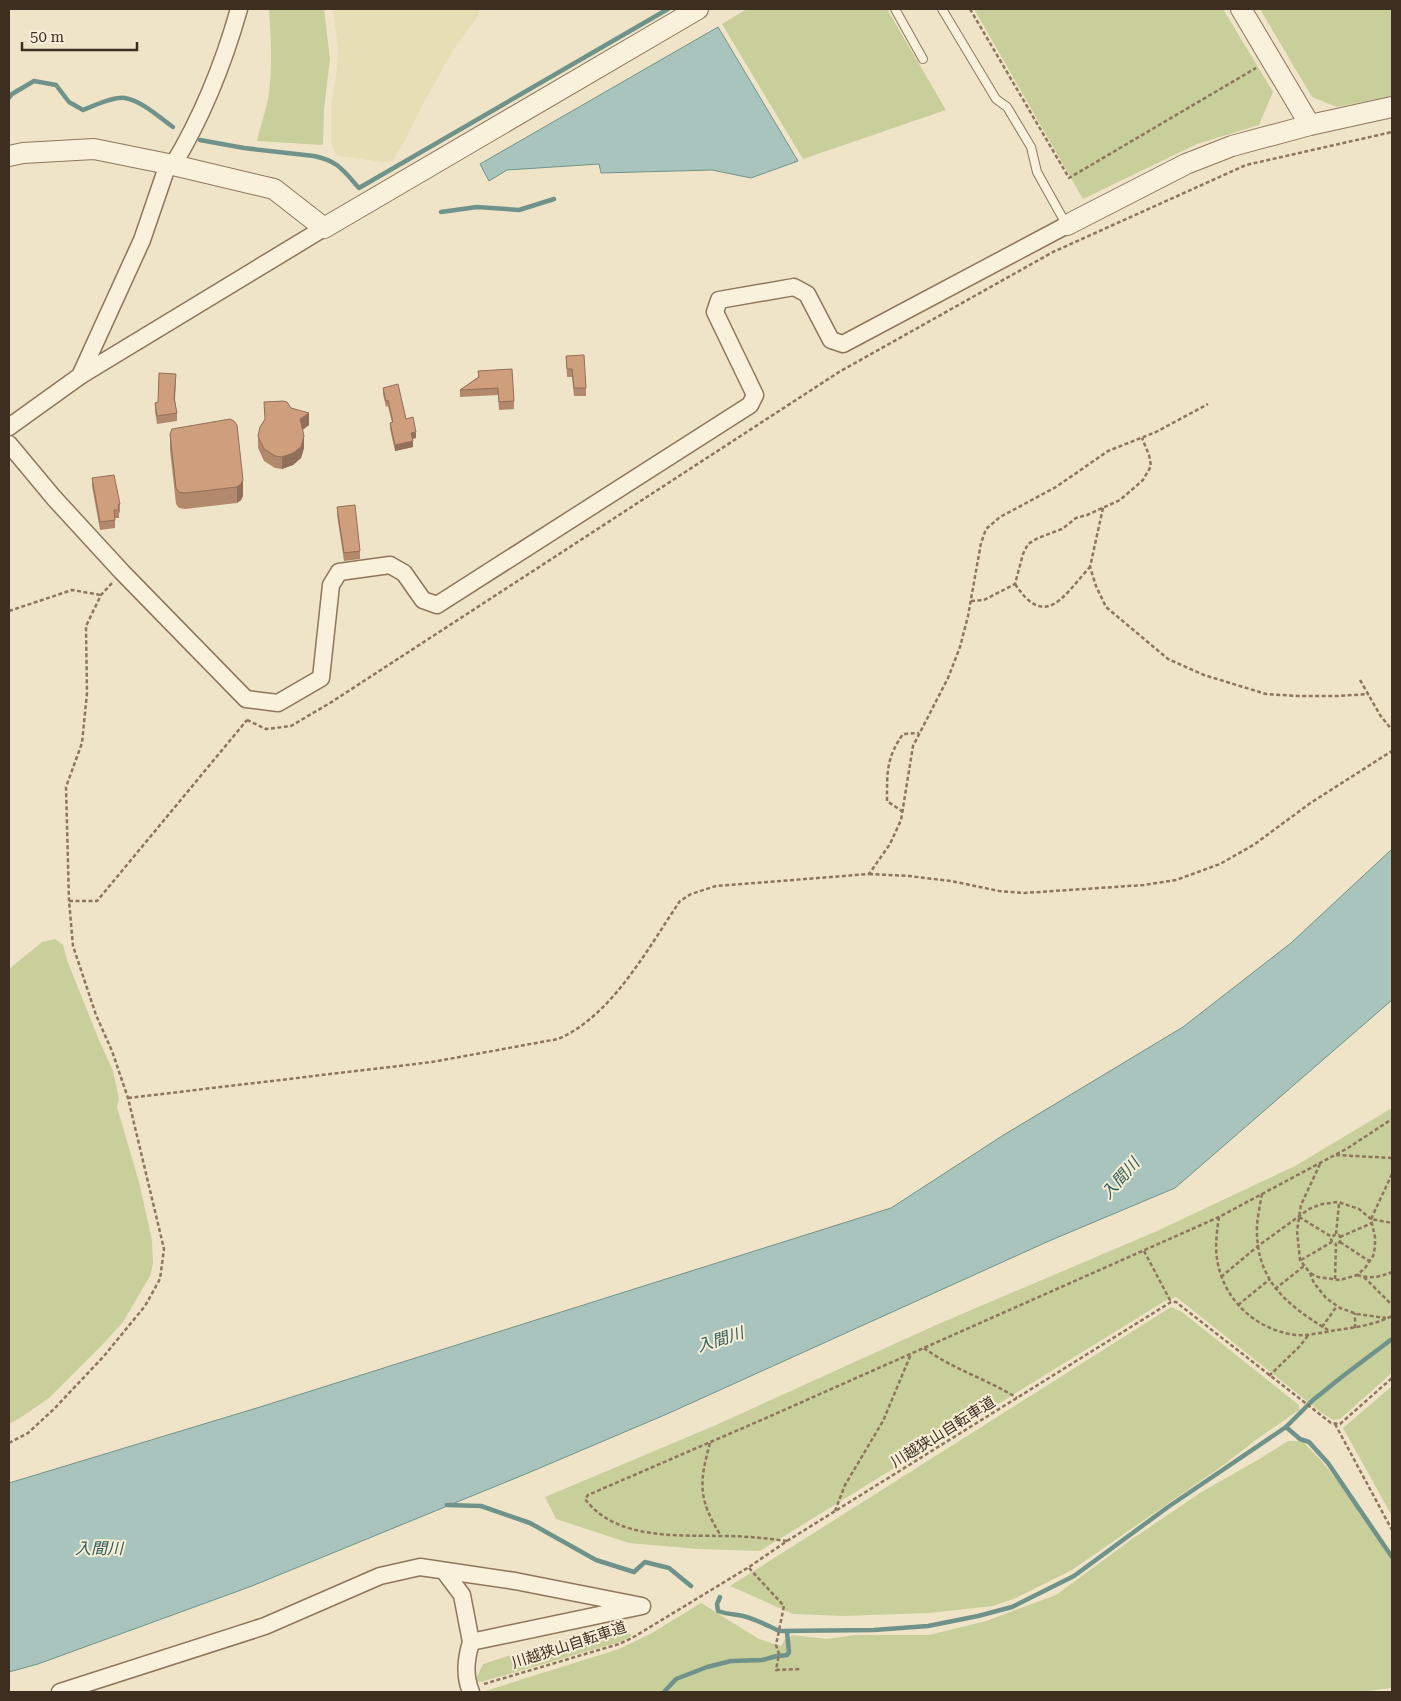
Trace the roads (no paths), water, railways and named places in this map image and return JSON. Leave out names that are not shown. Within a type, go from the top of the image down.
[{"type":"street","points":[[80,376],[142,240],[170,164],[187,141],[201,111],[240,9]]},
{"type":"street","points":[[9,427],[80,376],[324,228],[698,9]]},
{"type":"street","points":[[1241,9],[1310,126]]},
{"type":"street","points":[[9,444],[54,498],[122,572],[246,699],[278,703],[321,678],[330,585],[339,572],[390,565],[404,572],[423,600],[437,605],[750,405],[755,395],[715,312],[719,300],[794,287],[807,294],[831,340],[843,344],[1186,164],[1232,146],[1392,107]]},
{"type":"street","points":[[9,156],[23,153],[94,149],[170,164],[274,189],[324,228]]},
{"type":"street","points":[[60,1692],[265,1626],[380,1576],[420,1567],[515,1581],[642,1606],[471,1642]]},
{"type":"street","points":[[444,1571],[462,1594],[471,1642],[466,1665],[466,1677],[470,1690]]},
{"type":"lane","points":[[895,9],[923,59]]},
{"type":"lane","points":[[942,9],[996,98],[1007,107],[1031,147],[1037,172],[1067,225]]},
{"type":"water","points":[[718,27],[798,161],[751,178],[712,170],[601,173],[599,164],[507,170],[489,181],[480,164]]},
{"type":"water","name":"入間川","points":[[1392,849],[1392,1000],[1175,1188],[1049,1241],[667,1414],[528,1473],[252,1586],[38,1664],[9,1672],[9,1483],[260,1407],[891,1208],[1002,1136],[1183,1027],[1291,943]]},
{"type":"waterway","points":[[200,140],[322,158],[339,167],[359,188],[668,9]]},
{"type":"waterway","points":[[9,98],[12,94],[34,81],[56,85],[69,102],[83,110],[115,98],[125,98],[138,102],[173,127]]},
{"type":"waterway","points":[[441,212],[477,207],[519,210],[554,199]]},
{"type":"waterway","points":[[781,1631],[874,1630],[928,1626],[1012,1607],[1074,1576],[1168,1507],[1286,1427],[1313,1400],[1392,1339]]},
{"type":"waterway","points":[[1286,1427],[1300,1439],[1309,1442],[1328,1463],[1392,1557]]},
{"type":"waterway","points":[[447,1505],[481,1506],[530,1523],[596,1560],[634,1572],[645,1562],[669,1568],[691,1586]]},
{"type":"waterway","points":[[720,1597],[717,1604],[718,1611],[748,1617],[777,1630]]},
{"type":"waterway","points":[[779,1656],[787,1655],[789,1652],[787,1632]]},
{"type":"waterway","points":[[664,1692],[676,1679],[707,1667],[731,1661],[762,1660],[777,1656]]}]
